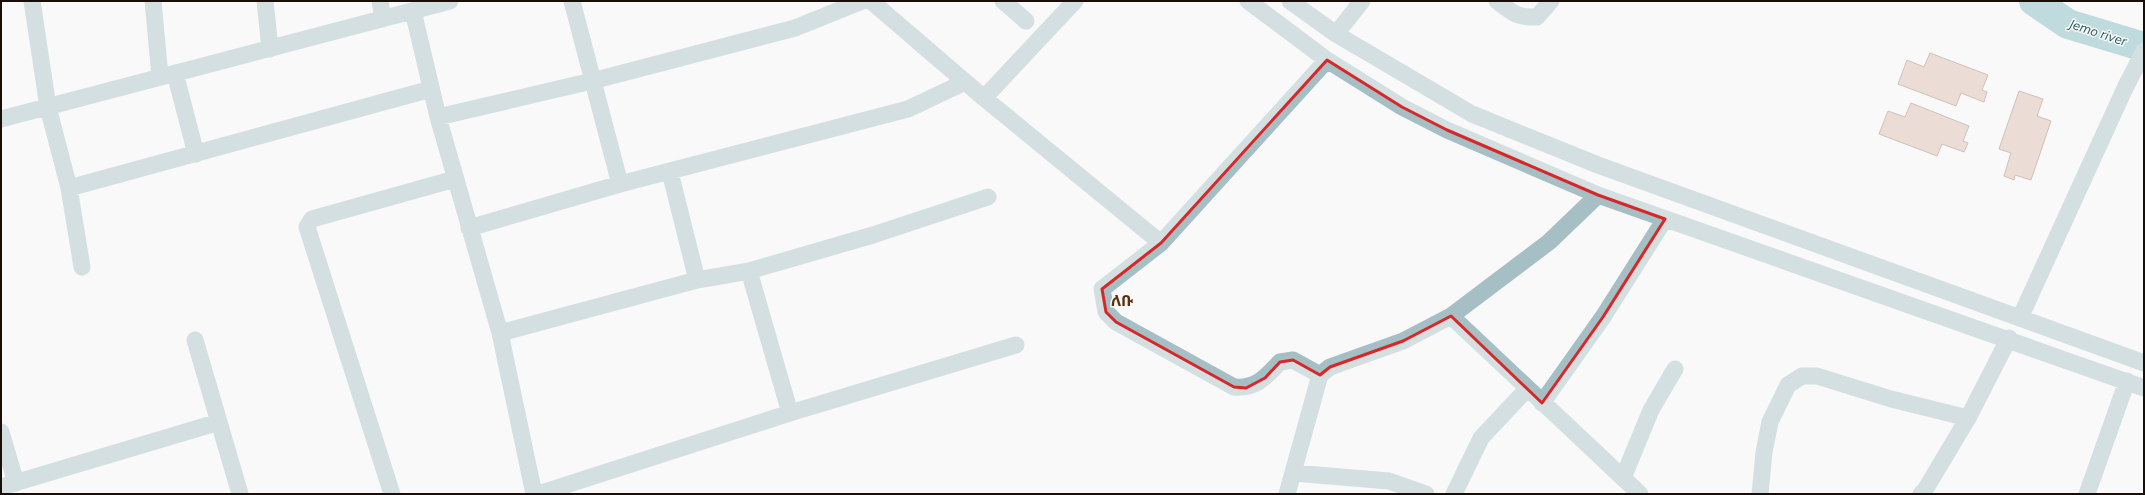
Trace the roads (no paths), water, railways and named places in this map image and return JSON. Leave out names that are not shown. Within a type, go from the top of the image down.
[{"type":"street","points":[[32,1],[48,107],[69,188],[82,267]]},
{"type":"street","points":[[153,1],[168,75],[196,154]]},
{"type":"street","points":[[265,1],[270,49]]},
{"type":"street","points":[[380,1],[383,19]]},
{"type":"street","points":[[1,119],[450,1]]},
{"type":"street","points":[[572,1],[620,184]]},
{"type":"street","points":[[438,117],[592,81],[795,28],[862,1]]},
{"type":"street","points":[[871,1],[984,98],[1161,243]]},
{"type":"street","points":[[1003,1],[1026,22]]},
{"type":"street","points":[[984,98],[1075,1]]},
{"type":"street","points":[[1248,1],[1327,60],[1402,107],[1447,130],[1598,195],[2009,338],[2144,388]]},
{"type":"street","points":[[1290,1],[1336,34],[1472,114],[1598,165],[2144,363]]},
{"type":"street","points":[[1336,34],[1362,1]]},
{"type":"street","points":[[1497,1],[1511,12],[1522,18],[1537,17],[1551,1]]},
{"type":"street","points":[[414,11],[438,117],[500,333],[534,494]]},
{"type":"street","points":[[2020,318],[2125,88],[2144,51]]},
{"type":"street","points":[[1320,375],[1293,360],[1280,362],[1265,378],[1246,388],[1234,387],[1116,322],[1106,312],[1102,289],[1161,243],[1327,60]]},
{"type":"street","points":[[470,228],[620,184],[908,109],[965,82]]},
{"type":"street","points":[[69,188],[431,89]]},
{"type":"street","points":[[670,172],[697,280]]},
{"type":"street","points":[[392,494],[307,227],[312,218],[455,179]]},
{"type":"street","points":[[1287,494],[1320,375],[1330,367],[1402,341],[1451,316],[1550,242],[1598,195]]},
{"type":"street","points":[[500,333],[697,280],[749,271],[873,235],[988,197]]},
{"type":"street","points":[[1542,403],[1604,317],[1665,219]]},
{"type":"street","points":[[1760,252],[1767,227]]},
{"type":"street","points":[[749,271],[790,413]]},
{"type":"street","points":[[1451,316],[1640,494]]},
{"type":"street","points":[[1921,494],[1925,490],[1968,418],[2009,338]]},
{"type":"street","points":[[195,340],[240,494]]},
{"type":"street","points":[[538,494],[790,413],[1016,345]]},
{"type":"street","points":[[1623,478],[1651,410],[1675,369]]},
{"type":"street","points":[[1760,494],[1764,452],[1770,422],[1788,386],[1802,376],[1817,376],[1890,399],[1968,418]]},
{"type":"street","points":[[2087,494],[2127,381]]},
{"type":"street","points":[[1454,494],[1481,438],[1527,389]]},
{"type":"street","points":[[1,432],[8,485],[219,422]]},
{"type":"street","points":[[1294,473],[1390,481],[1426,494]]},
{"type":"waterway","name":"Jemo river","points":[[2034,1],[2068,24],[2144,47]]},
{"type":"district","name":"ለቡ","points":[[1122,300]]}]
